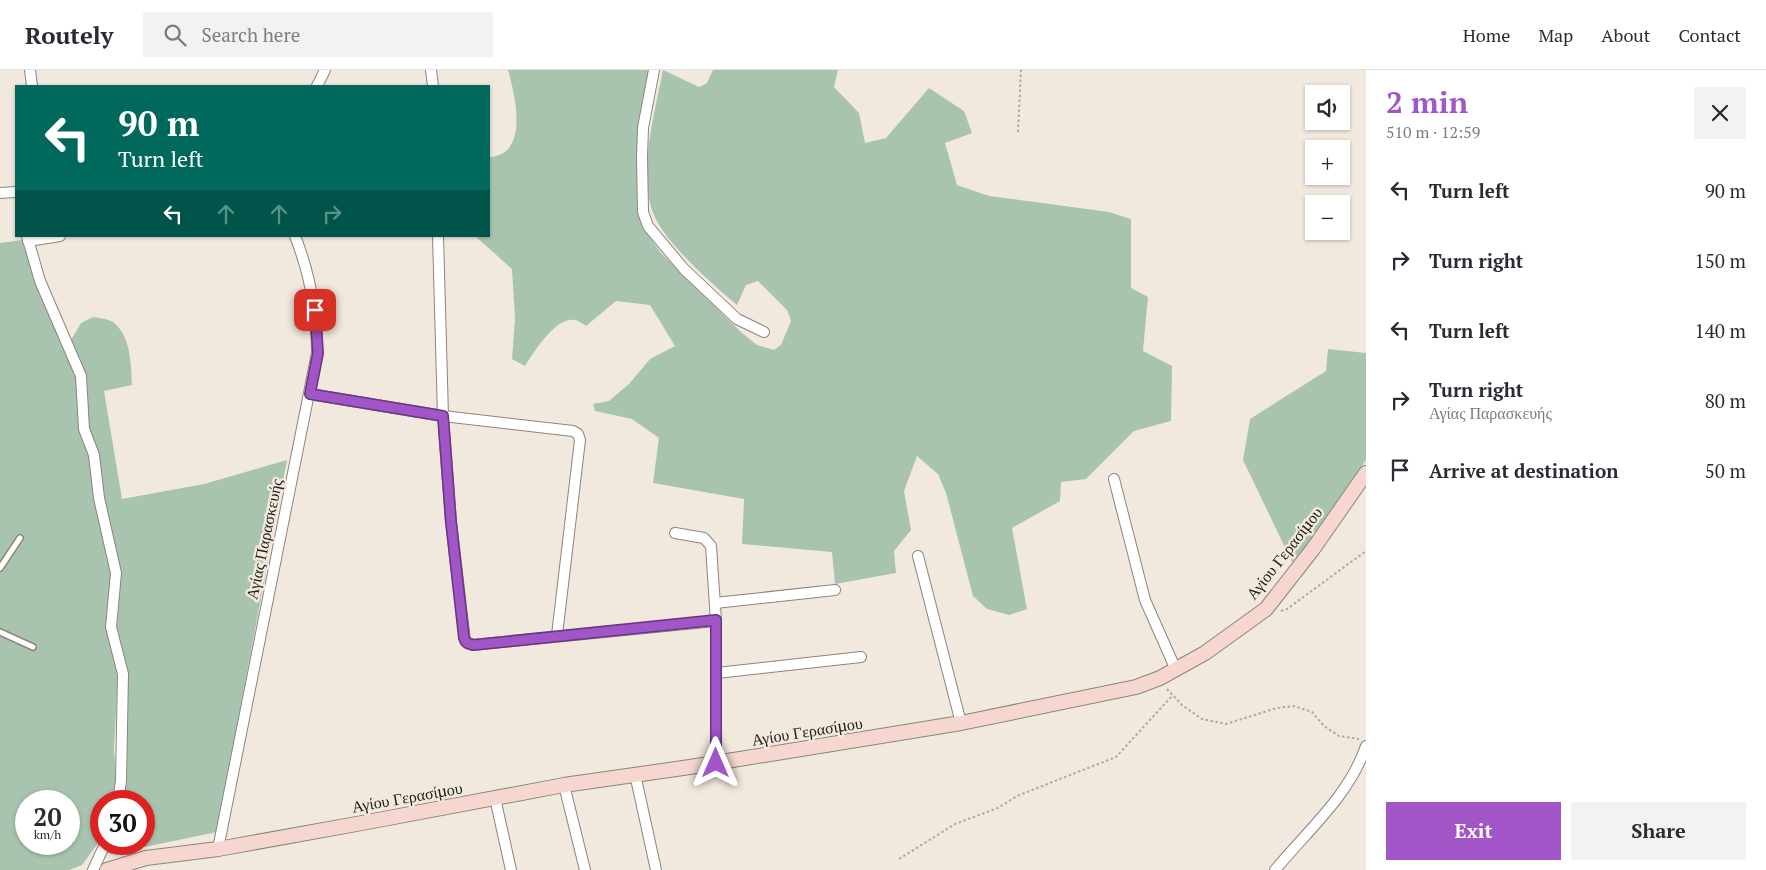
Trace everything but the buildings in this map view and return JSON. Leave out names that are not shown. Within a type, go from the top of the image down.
[{"type":"street","points":[[30,70],[32,85]]},
{"type":"street","points":[[318,85],[325,70]]},
{"type":"street","points":[[431,70],[433,85]]},
{"type":"street","points":[[654,70],[644,128],[642,158],[643,212],[648,226],[684,269],[738,319],[764,332]]},
{"type":"street","points":[[0,193],[15,192]]},
{"type":"street","points":[[49,237],[28,239],[40,281],[81,376],[84,429],[94,455],[100,498],[116,573],[111,627],[123,674],[122,781],[120,790]]},
{"type":"street","name":"Αγίας Παρασκευής","points":[[218,848],[318,353],[317,322],[307,272],[295,237]]},
{"type":"street","points":[[438,237],[443,416],[451,522],[465,641],[473,645],[716,620]]},
{"type":"street","points":[[310,394],[443,416],[573,431],[578,434],[580,440],[558,635]]},
{"type":"street","name":"Αγίου Γερασίμου","points":[[106,870],[146,858],[218,848],[564,784],[716,763],[962,723],[1117,692],[1160,678],[1176,670],[1205,653],[1266,609],[1313,549],[1366,473]]},
{"type":"street","points":[[1114,479],[1143,592],[1176,670]]},
{"type":"street","points":[[675,533],[704,538],[709,541],[711,546],[716,620],[716,763]]},
{"type":"street","points":[[918,556],[962,723]]},
{"type":"street","points":[[715,603],[835,590]]},
{"type":"street","points":[[717,673],[861,656]]},
{"type":"street","points":[[1275,870],[1325,815],[1348,784],[1366,746]]},
{"type":"street","points":[[635,774],[656,870]]},
{"type":"street","points":[[564,784],[584,870]]},
{"type":"street","points":[[495,798],[511,870]]},
{"type":"street","points":[[92,870],[100,855]]},
{"type":"lane","points":[[0,568],[20,538]]},
{"type":"lane","points":[[0,632],[33,647]]},
{"type":"path","points":[[1018,132],[1021,70]]},
{"type":"path","points":[[1266,609],[1280,612],[1287,609],[1366,551]]},
{"type":"path","points":[[1160,678],[1172,696],[1202,719],[1226,724],[1277,708],[1294,706],[1312,712],[1324,726],[1339,736],[1366,741]]},
{"type":"path","points":[[899,859],[955,824],[998,808],[1017,796],[1116,757],[1172,696]]},
{"type":"green space","points":[[508,70],[650,70],[640,204],[642,226],[661,253],[742,333],[757,345],[774,350],[781,345],[791,321],[787,310],[758,281],[746,285],[737,305],[678,250],[659,225],[653,213],[649,197],[647,160],[652,123],[663,70],[699,87],[707,83],[713,70],[838,70],[834,87],[859,113],[865,143],[886,138],[929,88],[964,111],[972,133],[945,143],[957,185],[989,196],[1109,212],[1131,219],[1131,288],[1148,297],[1143,351],[1172,366],[1171,421],[1134,431],[1086,479],[1061,482],[1060,501],[1012,528],[1027,609],[1009,615],[987,609],[973,596],[946,493],[938,474],[917,456],[904,491],[911,530],[894,551],[896,573],[835,584],[832,552],[742,544],[744,499],[653,483],[659,438],[632,419],[595,411],[593,404],[609,401],[629,384],[650,359],[675,346],[650,305],[616,301],[586,326],[575,320],[568,320],[553,329],[525,366],[512,359],[515,319],[512,269],[476,237],[490,237],[490,157],[502,154],[510,146],[515,135],[516,108]]},
{"type":"green space","points":[[23,240],[76,370],[91,461],[111,561],[118,675],[114,749],[116,779],[114,790],[90,790],[90,854],[82,865],[69,870],[0,870],[0,243]]},
{"type":"green space","points":[[93,317],[113,322],[123,335],[129,351],[132,385],[104,391],[122,499],[204,484],[287,460],[217,832],[155,845],[155,790],[124,790],[127,778],[124,669],[116,625],[119,570],[88,426],[84,371],[71,340],[81,323]]},
{"type":"green space","points":[[1328,349],[1366,353],[1366,460],[1301,554],[1292,562],[1243,460],[1250,419],[1326,371]]},
{"type":"route","points":[[315,310],[318,353],[310,394],[443,416],[451,522],[465,641],[473,645],[716,620],[716,763]]}]
